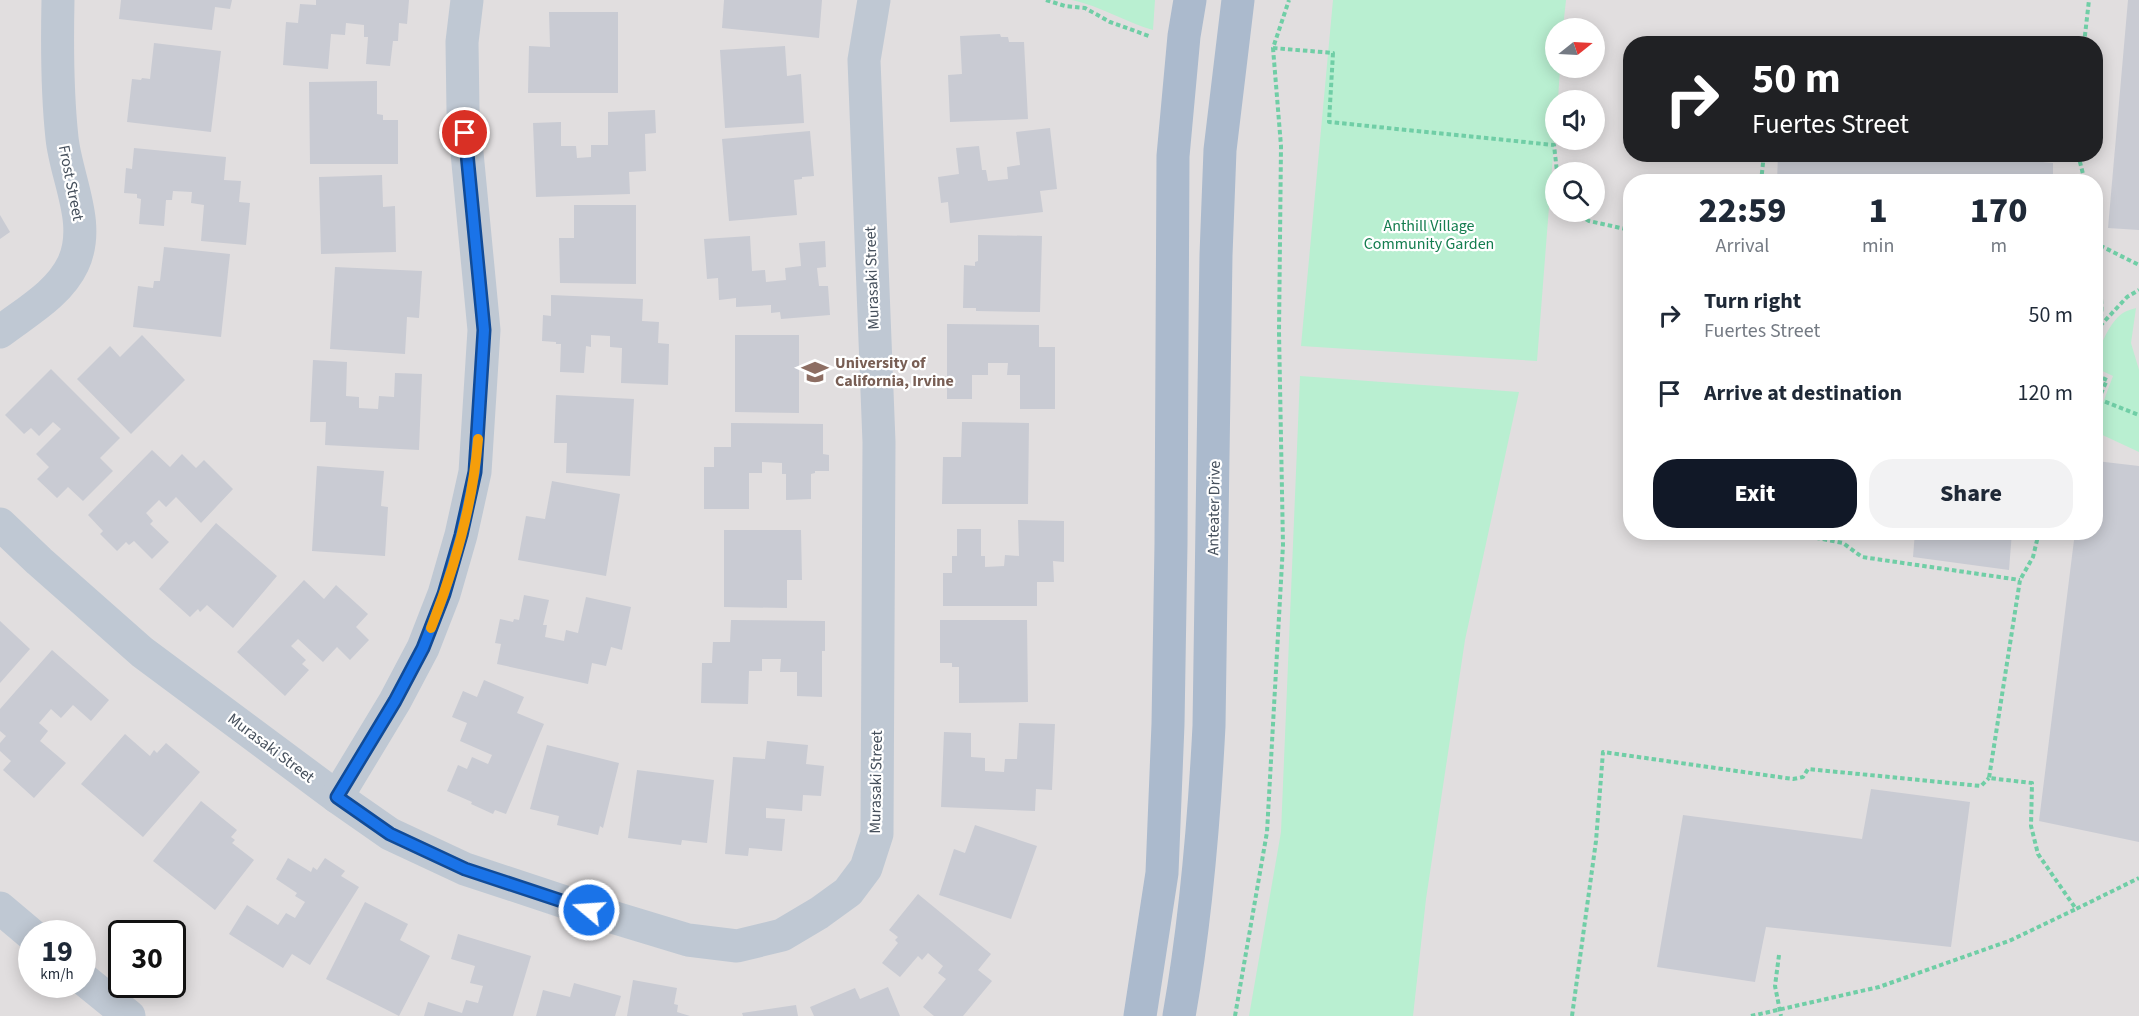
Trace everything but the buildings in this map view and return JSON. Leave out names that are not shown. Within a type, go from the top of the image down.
[{"type":"main road","points":[[1140,1016],[1162,873],[1171,580],[1173,156],[1190,0]]},
{"type":"main road","name":"Anteater Drive","points":[[1179,1016],[1199,872],[1210,714],[1216,255],[1220,150],[1238,0]]},
{"type":"street","name":"Frost Street","points":[[0,332],[57,288],[73,263],[81,235],[62,141],[58,90],[58,0]]},
{"type":"street","points":[[337,797],[395,701],[423,648],[444,594],[461,535],[475,472],[484,330],[463,111],[462,42],[466,0]]},
{"type":"street","name":"Murasaki Street","points":[[0,524],[142,652],[390,834],[465,869],[688,940],[737,946],[782,935],[819,913],[848,892],[866,868],[877,834],[879,442],[864,60],[874,0]]},
{"type":"street","points":[[0,908],[18,924]]},
{"type":"street","points":[[96,989],[129,1016]]},
{"type":"path","points":[[1047,0],[1065,6],[1085,8],[1110,22],[1157,39],[1185,36]]},
{"type":"path","points":[[1235,1016],[1267,832],[1283,545],[1279,332],[1281,146],[1273,48],[1289,0]]},
{"type":"path","points":[[2085,36],[2089,0]]},
{"type":"path","points":[[1273,48],[1333,53],[1329,122],[1554,145],[1556,162]]},
{"type":"path","points":[[1593,222],[1623,228]]},
{"type":"path","points":[[2103,247],[2139,265]]},
{"type":"path","points":[[2103,323],[2127,297],[2139,290]]},
{"type":"path","points":[[2103,401],[2139,415]]},
{"type":"path","points":[[1828,540],[1844,543],[1862,557],[2020,580]]},
{"type":"path","points":[[1572,1016],[1596,841],[1603,752],[1793,779],[1803,777],[1808,769],[1981,786],[1989,778],[2020,580],[2033,557],[2037,540]]},
{"type":"path","points":[[1989,778],[2032,783],[2031,826],[2038,854],[2076,909]]},
{"type":"path","points":[[1751,1016],[1879,987],[2009,941],[2139,878]]},
{"type":"path","points":[[1779,955],[1775,986],[1781,1016]]},
{"type":"shaded area","name":"University of California, Irvine","points":[[0,0],[2139,0],[2139,1016],[0,1016]]},
{"type":"green space","points":[[1072,0],[1155,0],[1153,30],[1093,6]]},
{"type":"green space","name":"Anthill Village Community Garden","points":[[1333,0],[1566,0],[1564,18],[1545,18],[1545,78],[1559,78],[1559,90],[1545,90],[1545,150],[1553,150],[1553,162],[1545,162],[1545,222],[1548,222],[1537,361],[1301,346]]},
{"type":"green space","points":[[2136,308],[2131,343],[2139,370],[2139,452],[2103,435],[2103,402],[2113,376],[2103,371],[2103,341],[2118,317]]},
{"type":"green space","points":[[1300,376],[1519,392],[1465,640],[1426,899],[1413,1016],[1249,1016],[1281,832]]},
{"type":"slow traffic","points":[[431,628],[444,594],[461,535],[475,472],[478,439]]},
{"type":"place","name":"University of California, Irvine","points":[[815,372]]},
{"type":"route","points":[[465,133],[484,330],[475,472],[461,535],[444,594],[423,648],[395,701],[337,797],[390,834],[465,869],[589,910]]}]
